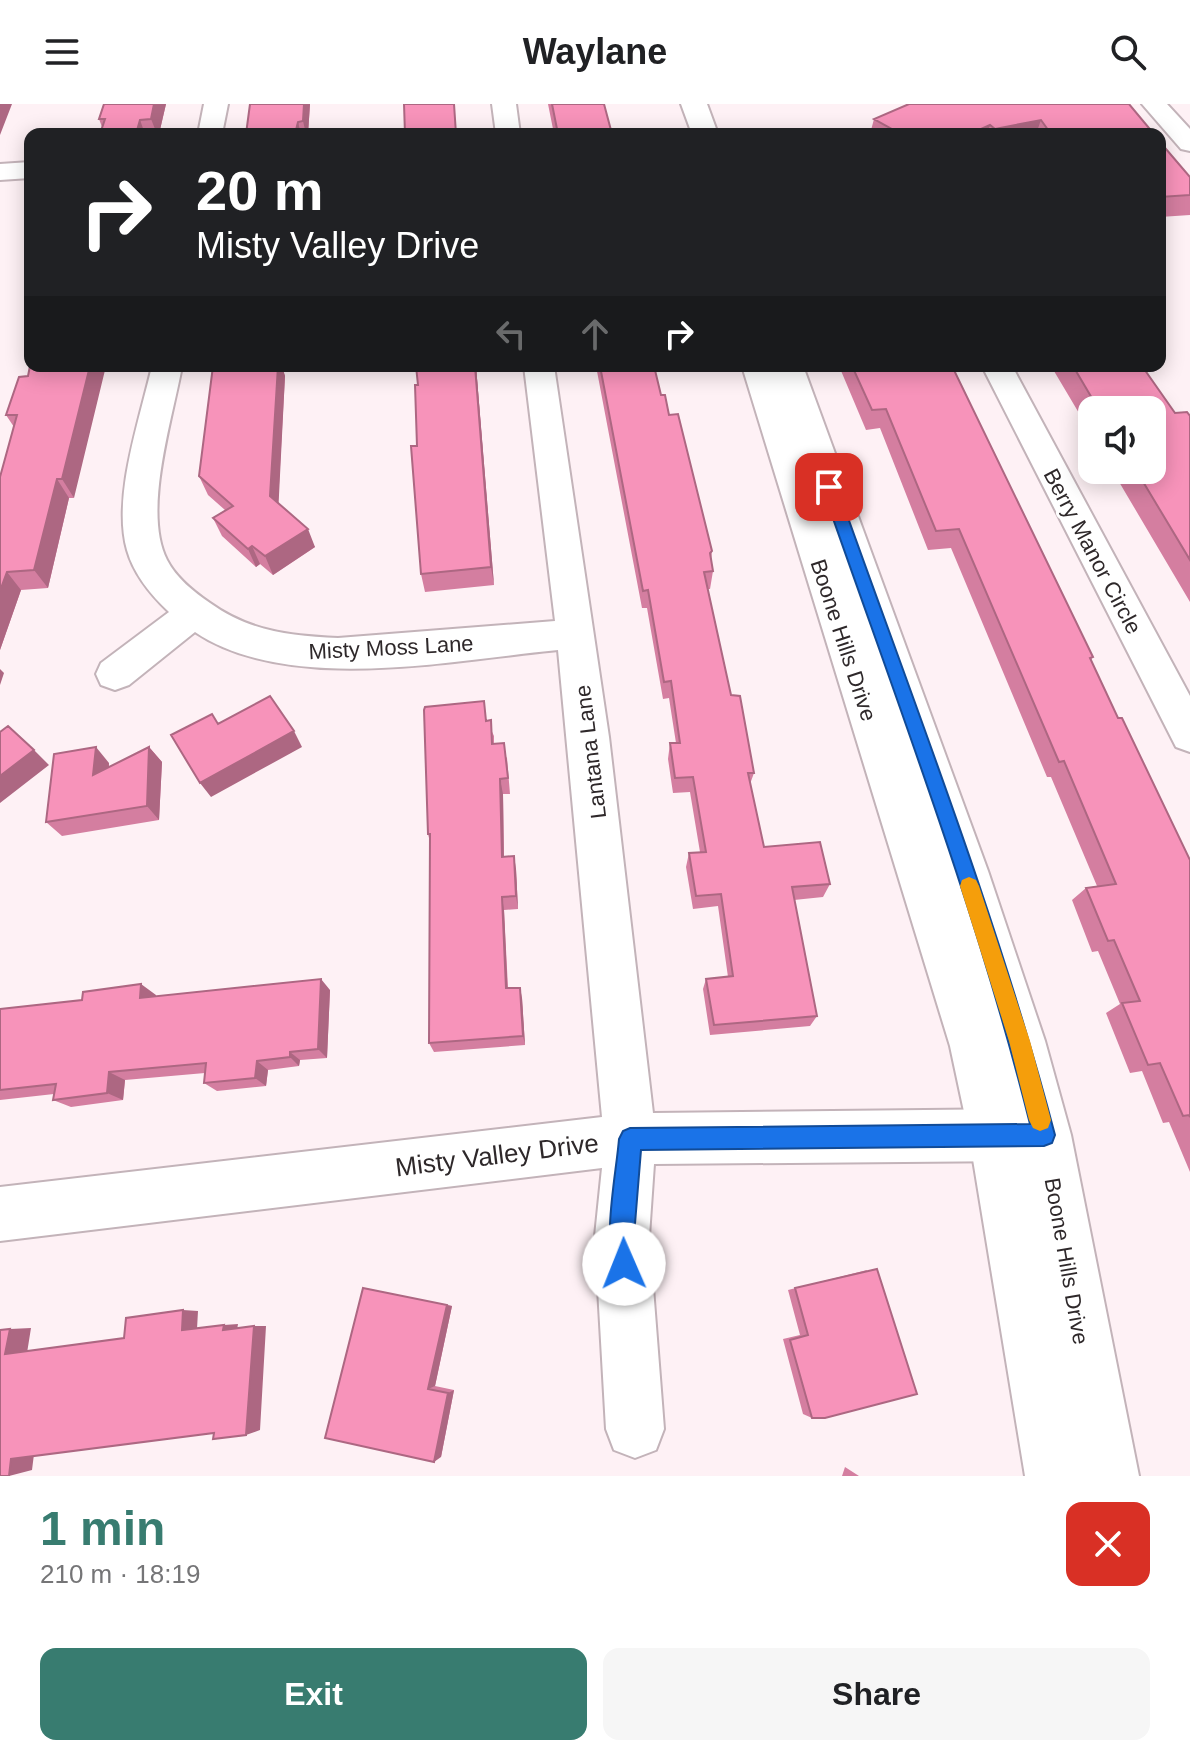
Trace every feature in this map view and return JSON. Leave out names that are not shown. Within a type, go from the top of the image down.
[{"type":"street","points":[[211,128],[216,104]]},
{"type":"street","points":[[504,104],[507,128]]},
{"type":"street","points":[[672,104],[680,128]]},
{"type":"street","points":[[694,104],[703,128]]},
{"type":"street","points":[[1154,104],[1185,154]]},
{"type":"street","points":[[0,172],[24,170]]},
{"type":"street","name":"Misty Moss Lane","points":[[166,372],[145,481],[144,545],[155,576],[194,613],[227,633],[255,643],[317,655],[575,634]]},
{"type":"street","name":"Lantana Lane","points":[[540,372],[602,852],[630,1139],[622,1236],[635,1429]]},
{"type":"street","name":"Boone Hills Drive","points":[[758,372],[976,1046],[1020,1135],[1108,1476]]},
{"type":"street","name":"Boone Hills Drive","points":[[789,372],[965,871],[1020,1041],[1020,1135],[1056,1476]]},
{"type":"street","name":"Berry Manor Circle","points":[[1000,372],[1190,735]]},
{"type":"street","points":[[115,674],[194,613]]},
{"type":"street","name":"Misty Valley Drive","points":[[0,1214],[630,1139],[1020,1135]]},
{"type":"building","points":[[104,104],[154,104],[151,119],[140,120],[138,128],[102,128],[105,119],[99,119]]},
{"type":"building","points":[[250,104],[304,104],[303,121],[298,122],[296,128],[247,128]]},
{"type":"building","points":[[404,104],[454,104],[456,128],[405,128]]},
{"type":"building","points":[[552,104],[604,104],[610,128],[557,128]]},
{"type":"building","points":[[909,104],[1129,104],[1149,128],[1047,128],[1041,120],[1000,128],[990,125],[983,128],[890,128],[874,119]]},
{"type":"building","points":[[1166,149],[1190,177],[1190,195],[1166,197]]},
{"type":"building","points":[[29,372],[89,372],[62,479],[57,479],[34,570],[7,572],[0,591],[0,477],[17,415],[6,415],[19,377],[28,376]]},
{"type":"building","points":[[212,372],[278,372],[270,496],[308,529],[265,556],[252,546],[248,549],[213,518],[233,506],[199,476]]},
{"type":"building","points":[[417,372],[475,372],[491,567],[421,574],[411,446],[417,446],[415,385],[418,385]]},
{"type":"building","points":[[601,372],[655,372],[669,415],[678,414],[712,551],[713,571],[704,572],[731,695],[740,696],[754,773],[748,773],[764,847],[820,842],[830,884],[792,887],[817,1016],[714,1025],[706,979],[733,976],[721,894],[696,896],[689,853],[706,852],[693,777],[675,778],[670,743],[680,743],[671,681],[664,682],[648,590],[643,591]]},
{"type":"building","points":[[855,372],[955,372],[1093,657],[1090,658],[1118,718],[1122,718],[1190,860],[1190,1117],[1183,1116],[1160,1063],[1148,1065],[1122,1003],[1140,1001],[1114,940],[1108,941],[1086,888],[1116,884],[1064,761],[1059,762],[959,529],[936,531],[886,409],[872,410]]},
{"type":"building","points":[[1077,372],[1146,372],[1163,396],[1091,396]]},
{"type":"building","points":[[1166,400],[1175,413],[1187,412],[1190,416],[1190,560],[1144,484],[1166,484]]},
{"type":"building","points":[[270,696],[294,731],[200,783],[171,735],[212,714],[218,724]]},
{"type":"building","points":[[484,701],[486,721],[491,720],[492,744],[504,743],[508,778],[500,779],[502,857],[514,856],[516,896],[502,897],[506,988],[520,988],[523,1036],[429,1043],[430,834],[424,710],[425,707]]},
{"type":"building","points":[[8,726],[34,750],[0,776],[0,732]]},
{"type":"building","points":[[96,747],[93,775],[149,747],[147,806],[46,822],[54,754]]},
{"type":"building","points":[[321,979],[318,1049],[290,1052],[290,1057],[257,1061],[255,1078],[204,1083],[206,1063],[109,1072],[107,1093],[53,1100],[56,1084],[0,1090],[0,1009],[82,1000],[83,992],[141,984],[140,998]]},
{"type":"building","points":[[877,1269],[917,1394],[825,1418],[812,1418],[790,1340],[808,1335],[795,1288]]},
{"type":"building","points":[[363,1288],[447,1305],[428,1389],[448,1393],[434,1462],[325,1438]]},
{"type":"building","points":[[183,1310],[182,1330],[224,1325],[223,1330],[254,1326],[246,1435],[213,1439],[214,1433],[11,1459],[9,1476],[0,1476],[0,1330],[10,1329],[5,1354],[124,1338],[126,1318]]},
{"type":"slow traffic","points":[[969,886],[1020,1041],[1040,1120]]},
{"type":"route","points":[[624,1264],[622,1236],[630,1139],[1044,1135],[1020,1041],[965,871],[829,487]]}]
